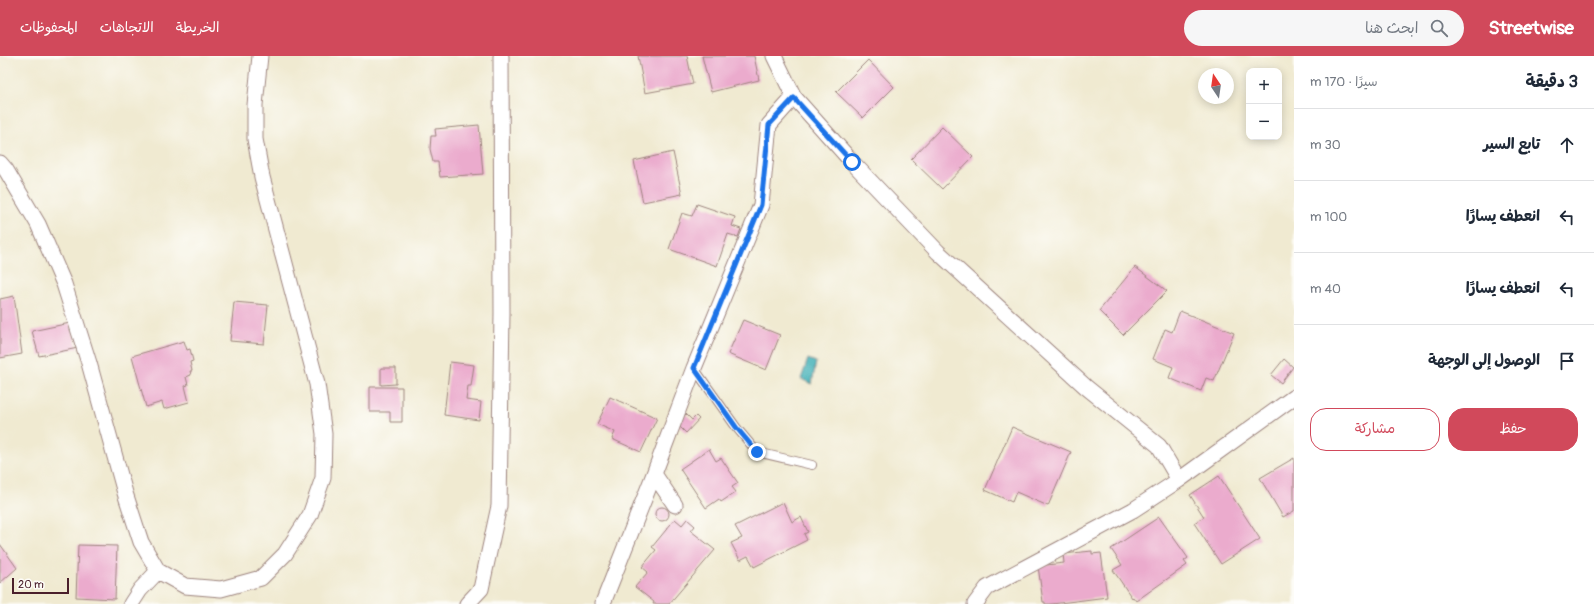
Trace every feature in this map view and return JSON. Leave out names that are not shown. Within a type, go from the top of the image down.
[{"type":"street","points":[[0,164],[6,170],[38,224],[64,284],[89,363],[125,493],[141,542],[158,571],[185,586],[221,589],[260,578],[285,554],[310,515],[323,478],[324,434],[317,384],[262,177],[255,139],[255,105],[260,56]]},
{"type":"street","points":[[467,604],[481,590],[498,506],[502,313],[501,56]]},
{"type":"street","points":[[774,56],[794,98],[852,162],[938,252],[1086,386],[1158,446],[1179,480]]},
{"type":"street","points":[[603,603],[694,368],[761,205],[769,125],[794,98]]},
{"type":"street","points":[[975,604],[987,588],[1133,510],[1179,480],[1294,397]]},
{"type":"street","points":[[654,474],[675,504]]},
{"type":"street","points":[[131,604],[140,590],[158,571]]},
{"type":"lane","points":[[694,368],[736,427],[757,452],[812,465]]},
{"type":"water","points":[[808,359],[816,362],[812,384],[801,379]]},
{"type":"building","points":[[638,56],[687,56],[693,84],[645,93]]},
{"type":"building","points":[[702,56],[754,56],[759,80],[711,92]]},
{"type":"building","points":[[868,60],[894,87],[863,118],[836,92]]},
{"type":"building","points":[[479,125],[483,174],[440,177],[438,162],[433,162],[430,149],[431,136],[436,136],[435,129]]},
{"type":"building","points":[[942,127],[973,157],[942,189],[911,159]]},
{"type":"building","points":[[673,152],[682,194],[643,202],[634,161]]},
{"type":"building","points":[[697,204],[735,217],[732,226],[741,229],[738,237],[728,234],[717,266],[669,249],[682,213],[692,216]]},
{"type":"building","points":[[1135,267],[1167,291],[1123,335],[1099,311]]},
{"type":"building","points":[[14,296],[22,354],[0,358],[0,299]]},
{"type":"building","points":[[234,302],[268,305],[264,344],[230,341]]},
{"type":"building","points":[[1180,311],[1234,333],[1214,381],[1206,378],[1201,391],[1169,378],[1173,367],[1153,359],[1165,329],[1172,332]]},
{"type":"building","points":[[743,320],[780,335],[766,370],[728,354]]},
{"type":"building","points":[[70,323],[78,348],[39,356],[32,331]]},
{"type":"building","points":[[184,341],[187,350],[190,349],[193,361],[190,362],[192,371],[190,371],[191,375],[186,377],[188,385],[185,386],[189,402],[164,409],[162,402],[146,407],[132,356]]},
{"type":"building","points":[[1284,359],[1293,367],[1281,383],[1271,375]]},
{"type":"building","points":[[450,362],[474,365],[471,386],[468,386],[466,400],[481,402],[479,420],[444,415]]},
{"type":"building","points":[[381,368],[396,368],[396,384],[381,385]]},
{"type":"building","points":[[370,387],[402,387],[402,422],[390,422],[390,412],[370,412]]},
{"type":"building","points":[[610,397],[657,418],[641,452],[612,439],[615,432],[597,424]]},
{"type":"building","points":[[686,414],[692,420],[696,416],[699,419],[686,433],[677,424]]},
{"type":"building","points":[[1012,427],[1071,452],[1048,506],[1016,492],[1012,502],[985,490]]},
{"type":"building","points":[[709,449],[716,461],[721,458],[738,483],[732,487],[736,492],[721,502],[719,499],[706,508],[680,469]]},
{"type":"building","points":[[1294,458],[1294,511],[1283,517],[1260,478]]},
{"type":"building","points":[[1219,476],[1260,539],[1221,564],[1194,523],[1204,517],[1190,495]]},
{"type":"building","points":[[783,502],[792,522],[801,517],[808,532],[804,534],[807,540],[754,567],[748,556],[740,560],[731,543],[742,538],[735,526]]},
{"type":"building","points":[[659,507],[665,507],[669,511],[669,517],[665,521],[659,521],[655,517],[655,511]]},
{"type":"building","points":[[1159,517],[1188,558],[1184,561],[1187,565],[1136,601],[1133,597],[1132,598],[1113,570],[1122,565],[1111,549]]},
{"type":"building","points":[[675,519],[682,525],[687,519],[695,526],[691,531],[715,550],[669,604],[653,604],[654,602],[635,587],[648,572],[642,567],[656,550],[652,547]]},
{"type":"building","points":[[0,544],[17,568],[0,583]]},
{"type":"building","points":[[78,545],[117,546],[115,599],[76,597]]},
{"type":"building","points":[[1092,551],[1092,554],[1101,553],[1107,597],[1045,604],[1045,602],[1043,602],[1038,566],[1064,563],[1063,554]]},
{"type":"route","points":[[757,452],[736,427],[694,368],[761,205],[769,125],[794,98],[852,162]]}]
